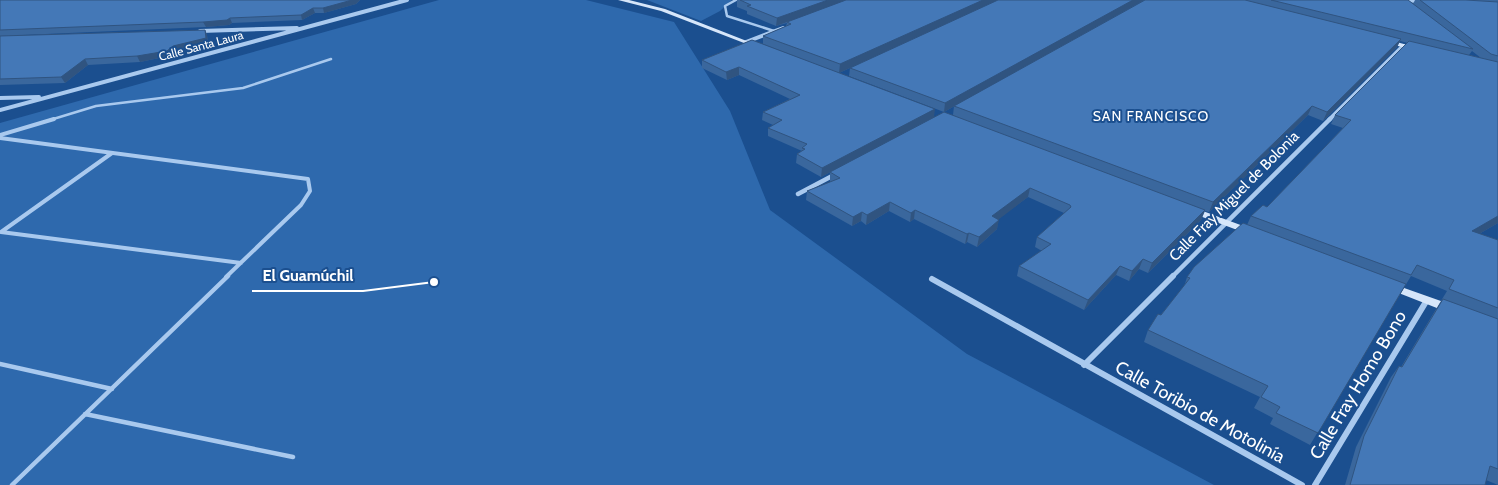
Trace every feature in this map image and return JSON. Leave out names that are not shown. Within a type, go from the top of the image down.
[{"type":"street","name":"Calle Santa Laura","points":[[0,110],[407,0]]},
{"type":"street","points":[[621,0],[663,10],[764,49]]},
{"type":"street","points":[[1394,0],[1430,2]]},
{"type":"street","points":[[1400,0],[1408,6]]},
{"type":"street","points":[[746,42],[792,24]]},
{"type":"street","points":[[198,31],[308,27]]},
{"type":"street","points":[[1375,39],[1421,50]]},
{"type":"street","name":"Calle Fray Miguel de Bolonia","points":[[1084,365],[1403,46]]},
{"type":"street","points":[[0,98],[48,97]]},
{"type":"street","points":[[798,194],[840,172]]},
{"type":"street","points":[[1179,206],[1262,236]]},
{"type":"street","name":"Calle Toribio de Motolinía","points":[[932,279],[1302,485]]},
{"type":"street","points":[[1381,282],[1463,313]]},
{"type":"street","name":"Calle Fray Homo Bono","points":[[1315,485],[1427,300]]},
{"type":"lane","points":[[736,0],[725,6],[727,16],[774,31]]},
{"type":"lane","points":[[0,137],[96,106],[243,88],[332,59]]},
{"type":"lane","points":[[0,137],[308,179],[310,191],[301,205],[12,485]]},
{"type":"lane","points":[[0,232],[112,153]]},
{"type":"lane","points":[[0,232],[241,263]]},
{"type":"lane","points":[[0,364],[112,389]]},
{"type":"lane","points":[[85,414],[293,458]]},
{"type":"shaded area","points":[[439,0],[586,0],[674,22],[730,111],[770,210],[967,354],[1214,485],[0,485],[0,123]]},
{"type":"shaded area","points":[[647,0],[732,0],[720,11],[701,21]]},
{"type":"building","points":[[0,0],[352,0],[323,8],[313,8],[301,15],[230,18],[227,20],[203,22],[0,30]]},
{"type":"building","points":[[740,0],[828,0],[777,18],[747,6],[751,5]]},
{"type":"building","points":[[846,0],[983,0],[840,64],[763,36],[791,24],[787,22]]},
{"type":"building","points":[[998,0],[1133,0],[945,103],[850,68]]},
{"type":"building","points":[[1145,0],[1245,0],[1401,39],[1327,112],[1312,106],[1213,202],[954,106]]},
{"type":"building","points":[[1271,0],[1408,0],[1473,49]]},
{"type":"building","points":[[1420,0],[1498,2],[1498,56],[1491,54]]},
{"type":"building","points":[[205,30],[206,38],[173,46],[167,51],[137,56],[85,59],[61,77],[0,79],[0,36]]},
{"type":"building","points":[[752,40],[935,109],[822,168],[797,154],[805,149],[802,148],[807,144],[768,128],[782,120],[763,112],[800,95],[739,67],[726,72],[702,60]]},
{"type":"building","points":[[1409,41],[1498,62],[1498,216],[1472,231],[1498,240],[1498,308],[1449,289],[1454,280],[1417,265],[1411,275],[1251,216],[1263,205],[1267,207],[1351,120],[1335,115]]},
{"type":"building","points":[[944,112],[1205,210],[1152,263],[1143,259],[1132,271],[1120,266],[1088,300],[1019,266],[1051,244],[1037,237],[1071,207],[1030,188],[992,216],[999,220],[979,237],[967,234],[915,210],[911,213],[890,202],[867,215],[862,212],[853,217],[807,191],[840,178],[830,172]]},
{"type":"building","points":[[1243,223],[1406,284],[1318,433],[1276,413],[1280,407],[1261,397],[1268,386],[1148,330],[1158,314],[1161,315],[1190,278],[1187,277],[1194,267]]},
{"type":"building","points":[[1443,299],[1498,319],[1498,469],[1490,466],[1485,485],[1350,485],[1364,436],[1399,366],[1402,367]]},
{"type":"place","name":"El Guamúchil","points":[[434,282]]},
{"type":"district","name":"SAN FRANCISCO","points":[[1151,116]]}]
